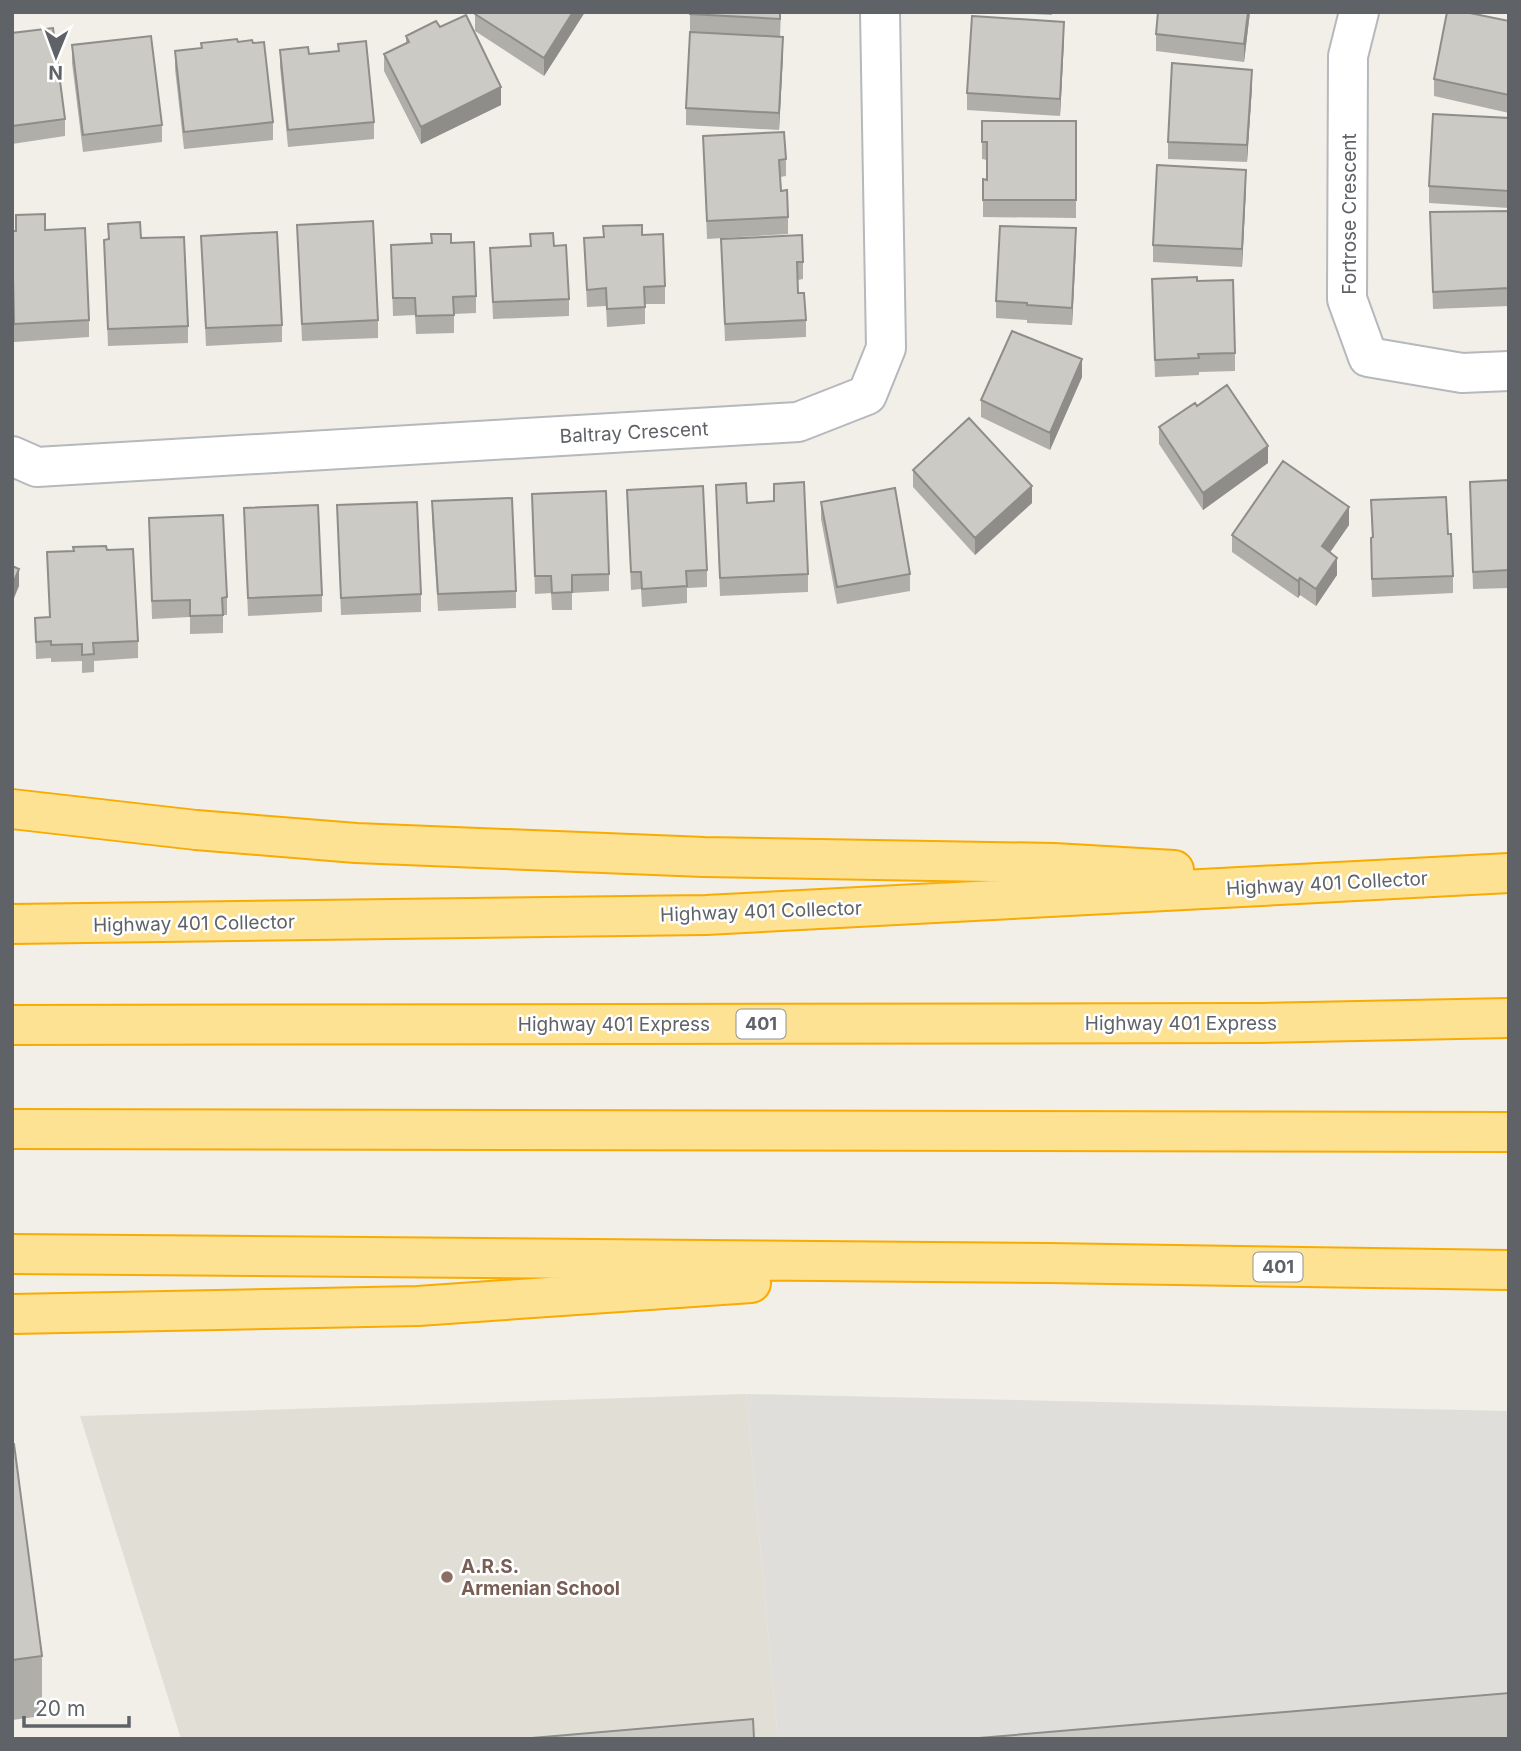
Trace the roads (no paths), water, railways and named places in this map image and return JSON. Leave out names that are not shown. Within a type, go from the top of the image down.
[{"type":"highway","points":[[12,809],[196,830],[356,843],[704,857],[1054,863],[1379,880]]},
{"type":"highway","name":"Highway 401 Collector","points":[[12,924],[706,915],[1509,873]]},
{"type":"highway","name":"Highway 401 Express","points":[[12,1025],[1261,1023],[1509,1018]]},
{"type":"highway","points":[[12,1129],[1509,1132]]},
{"type":"highway","name":"401","points":[[12,1254],[1509,1270]]},
{"type":"highway","points":[[12,1314],[418,1306],[1047,1263]]},
{"type":"street","name":"Baltray Crescent","points":[[12,456],[37,467],[798,422],[867,394],[886,348],[880,12]]},
{"type":"street","name":"Fortrose Crescent","points":[[1359,12],[1348,56],[1347,299],[1368,357],[1462,373],[1509,371]]},
{"type":"place","name":"A.R.S. Armenian School","points":[[447,1577]]}]
